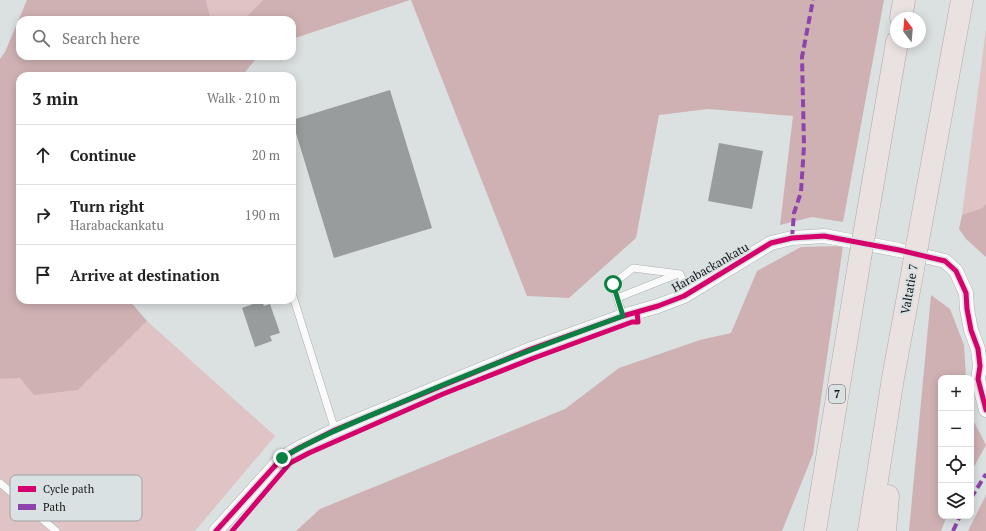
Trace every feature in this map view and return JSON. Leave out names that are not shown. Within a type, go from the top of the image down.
[{"type":"highway","points":[[902,12],[904,0]]},
{"type":"highway","name":"Valtatie 7","points":[[869,531],[893,378],[962,0]]},
{"type":"highway","name":"7","points":[[813,531],[896,48]]},
{"type":"highway","points":[[885,531],[890,468],[893,378]]},
{"type":"street","name":"Harabackankatu","points":[[216,531],[282,458],[299,448],[335,430],[532,349],[684,296],[771,243],[792,238],[824,236],[899,250],[945,261],[956,271],[966,293],[971,330],[978,348],[980,366],[978,379],[986,410]]},
{"type":"lane","points":[[623,316],[613,284],[633,268],[680,274]]},
{"type":"lane","points":[[680,274],[685,285],[684,296]]},
{"type":"lane","points":[[617,298],[680,274]]},
{"type":"lane","points":[[295,304],[335,430]]},
{"type":"lane","points":[[0,483],[10,492]]},
{"type":"lane","points":[[44,521],[56,531]]},
{"type":"shaded area","points":[[27,0],[206,0],[210,16],[20,16]]},
{"type":"shaded area","points":[[206,0],[263,0],[247,16],[210,16]]},
{"type":"shaded area","points":[[263,0],[410,0],[296,38],[296,16],[247,16]]},
{"type":"shaded area","points":[[411,0],[884,0],[843,222],[812,217],[780,225],[793,116],[708,109],[659,115],[636,238],[569,298],[527,296]]},
{"type":"shaded area","points":[[16,26],[16,60],[255,60],[245,72],[16,72],[16,304],[132,304],[147,321],[78,390],[34,395],[20,378],[0,379],[0,59],[5,52]]},
{"type":"shaded area","points":[[986,29],[986,204],[982,208],[962,215]]},
{"type":"shaded area","points":[[986,204],[986,257],[966,239],[959,229],[962,215],[982,208]]},
{"type":"shaded area","points":[[843,246],[813,454],[782,531],[296,531],[320,509],[565,409],[619,368],[700,340],[731,333],[757,271],[801,247]]},
{"type":"shaded area","points":[[931,295],[950,309],[964,345],[966,375],[938,375],[938,519],[946,519],[941,531],[909,531]]},
{"type":"shaded area","points":[[147,321],[275,436],[195,531],[0,531],[0,379],[20,377],[78,390]]},
{"type":"shaded area","points":[[974,422],[986,445],[974,467]]},
{"type":"shaded area","points":[[986,495],[986,531],[968,531]]},
{"type":"building","points":[[390,90],[432,228],[334,258],[296,133],[296,119]]},
{"type":"building","points":[[719,143],[763,151],[752,209],[708,201]]},
{"type":"building","points":[[253,304],[263,304],[264,306],[270,304],[280,333],[270,336],[272,341],[255,347],[242,308]]},
{"type":"marked path","points":[[792,238],[794,213],[801,192],[804,146],[802,57],[813,0]]},
{"type":"marked path","points":[[974,493],[986,474]]},
{"type":"marked path","points":[[953,531],[959,519]]},
{"type":"cycle path","points":[[216,531],[282,458],[299,448],[335,430],[531,349],[684,296],[771,243],[792,238],[824,236],[899,250],[945,261],[956,271],[966,293],[971,330],[978,349],[980,366],[978,379],[986,410]]},
{"type":"cycle path","points":[[232,531],[290,463],[309,453],[443,394],[534,358],[632,322],[638,322],[637,312]]},
{"type":"route","points":[[282,458],[335,430],[438,386],[532,349],[623,316],[613,284]]}]
